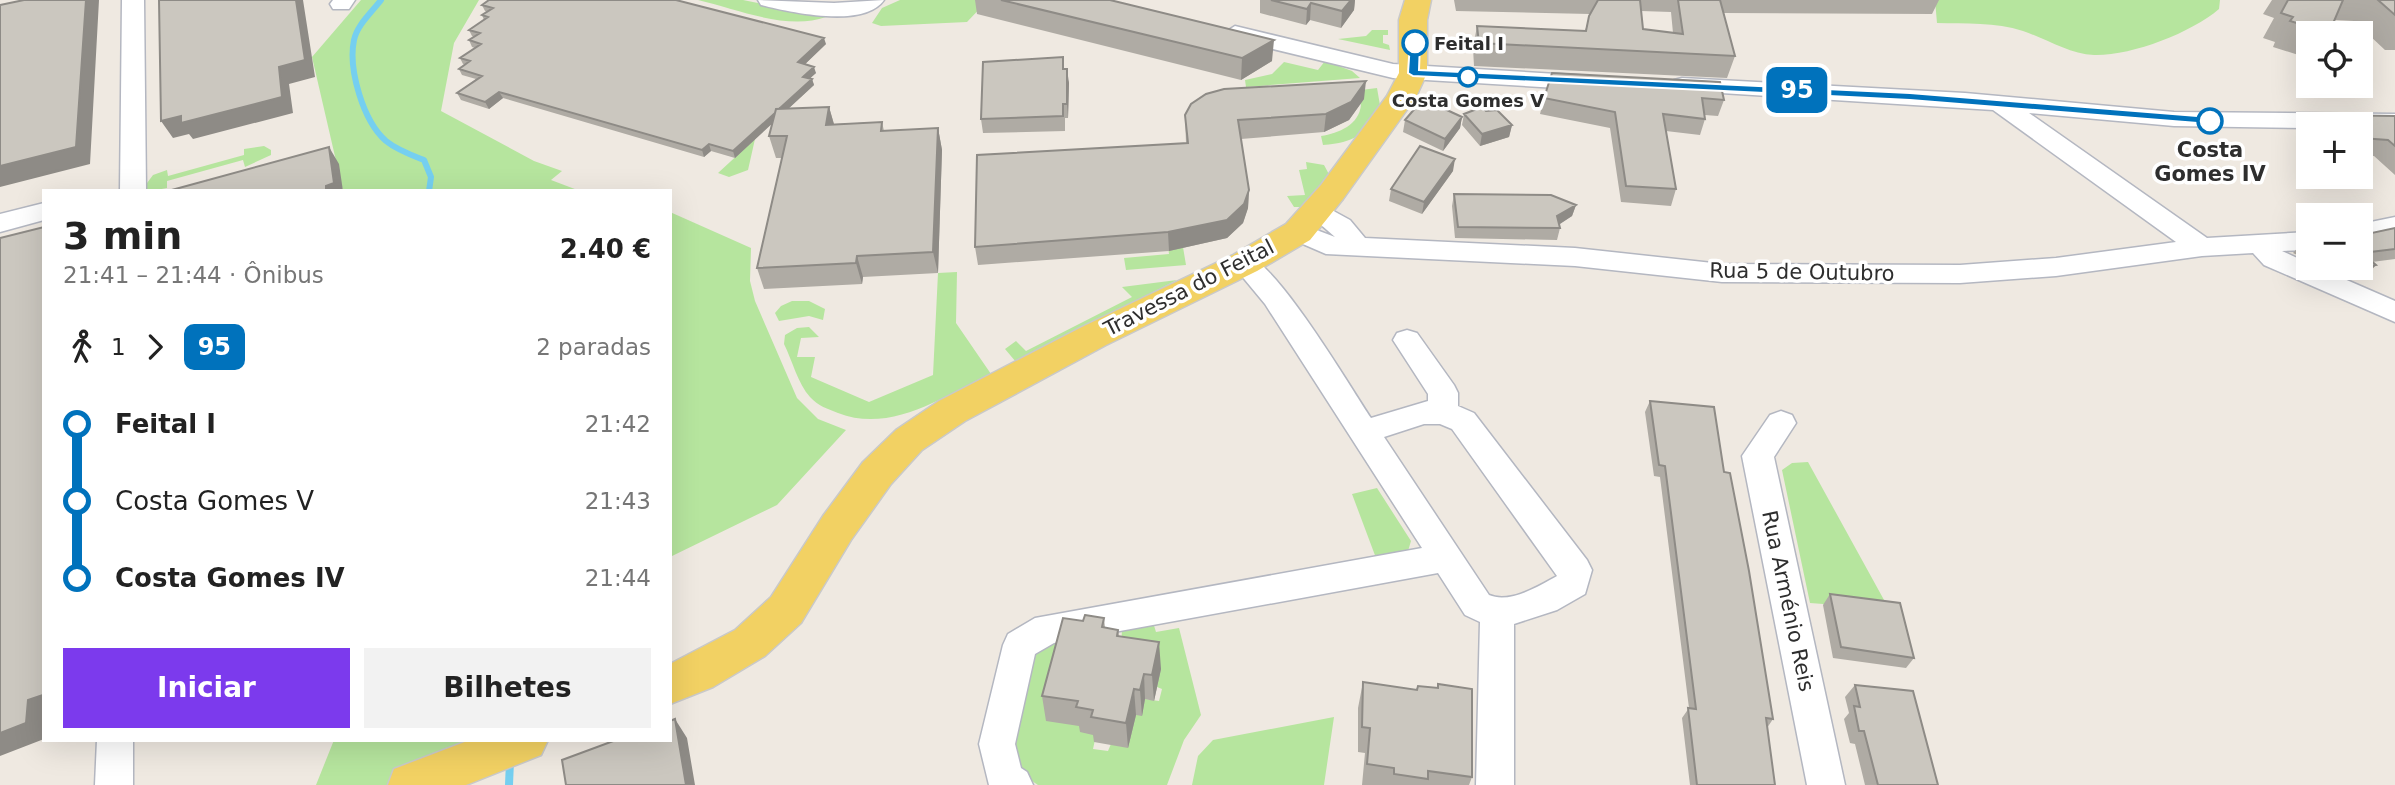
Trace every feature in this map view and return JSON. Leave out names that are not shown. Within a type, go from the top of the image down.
[{"type":"main road","points":[[1407,85],[1410,7]]},
{"type":"main road","name":"Travessa do Feital","points":[[672,683],[697,673],[750,643],[786,610],[869,484],[909,440],[952,411],[987,392],[1245,263],[1307,221],[1407,85]]},
{"type":"main road","points":[[411,785],[520,742]]},
{"type":"street","points":[[128,189],[133,0]]},
{"type":"street","points":[[769,0],[809,10],[845,9],[874,0]]},
{"type":"street","points":[[1216,28],[1360,65],[1377,83],[1407,85],[1535,80],[1609,83]]},
{"type":"street","points":[[1664,85],[2000,104],[2174,119],[2395,121]]},
{"type":"street","points":[[2000,104],[2202,247]]},
{"type":"street","points":[[0,223],[42,212]]},
{"type":"street","name":"Rua 5 de Outubro","points":[[1307,221],[1326,245],[1575,257],[1722,272],[1960,274],[2056,267],[2202,247],[2296,242]]},
{"type":"street","points":[[2373,231],[2395,226]]},
{"type":"street","points":[[2261,245],[2274,259],[2395,312]]},
{"type":"street","points":[[1245,263],[1275,297],[1477,605],[1497,614],[1545,600],[1573,584],[1575,570],[1463,421],[1443,412],[1423,413],[1364,432]]},
{"type":"street","points":[[1407,340],[1443,393],[1443,412]]},
{"type":"street","name":"Rua Arménio Reis","points":[[1780,423],[1758,456],[1826,785]]},
{"type":"street","points":[[1014,785],[1005,779],[997,744],[1020,645],[1047,629],[1446,558]]},
{"type":"street","points":[[1495,785],[1497,614]]},
{"type":"street","points":[[114,785],[115,742]]},
{"type":"green space","points":[[361,0],[479,0],[454,43],[441,111],[534,161],[562,171],[551,180],[575,189],[343,189],[312,57]]},
{"type":"green space","points":[[698,0],[743,0],[826,17],[811,21],[779,20]]},
{"type":"green space","points":[[900,0],[988,0],[967,22],[881,26],[872,23],[882,8]]},
{"type":"green space","points":[[1935,0],[2220,0],[2219,9],[2177,34],[2125,52],[2094,55],[2067,49],[2012,28],[1937,23]]},
{"type":"green space","points":[[1372,30],[1388,30],[1388,35],[1383,35],[1383,43],[1389,45],[1390,50],[1338,39],[1366,36]]},
{"type":"green space","points":[[1325,61],[1352,71],[1360,78],[1246,87],[1245,80],[1272,74],[1284,62],[1318,70]]},
{"type":"green space","points":[[1377,88],[1381,111],[1368,126],[1351,140],[1323,145],[1321,136],[1347,127],[1356,118],[1361,105],[1353,91]]},
{"type":"green space","points":[[755,139],[748,170],[729,177],[718,173]]},
{"type":"green space","points":[[264,146],[271,150],[271,155],[245,167],[243,160],[167,181],[167,188],[144,187],[153,175],[167,170],[168,176],[244,155],[244,149]]},
{"type":"green space","points":[[1156,152],[1167,152],[1186,265],[1126,270],[1124,258],[1169,254]]},
{"type":"green space","points":[[1306,162],[1324,165],[1331,178],[1304,207],[1294,207],[1287,196],[1305,195],[1299,170],[1307,169]]},
{"type":"green space","points":[[672,213],[751,248],[750,281],[755,301],[797,398],[818,419],[846,430],[777,505],[672,556]]},
{"type":"green space","points":[[957,272],[956,323],[991,374],[917,410],[878,419],[838,413],[810,397],[784,344],[785,335],[797,328],[809,327],[819,337],[801,338],[797,357],[815,357],[811,377],[869,402],[933,375],[938,273]]},
{"type":"green space","points":[[1177,280],[1016,362],[1005,349],[1016,341],[1026,351],[1132,297],[1122,287]]},
{"type":"green space","points":[[792,301],[809,301],[825,309],[823,320],[809,316],[779,321],[775,313],[781,306]]},
{"type":"green space","points":[[1808,462],[1889,609],[1810,603],[1782,470],[1792,463]]},
{"type":"green space","points":[[1377,488],[1411,541],[1408,551],[1376,558],[1352,494]]},
{"type":"green space","points":[[1152,619],[1156,632],[1179,628],[1201,715],[1184,740],[1167,785],[1038,785],[1023,775],[1006,731],[1022,659],[1060,631],[1068,714],[1096,735],[1093,749],[1108,751],[1124,713],[1141,715],[1145,699],[1159,701],[1162,689],[1157,687],[1160,669],[1132,664],[1121,656],[1122,627]]},
{"type":"green space","points":[[1334,717],[1324,785],[1192,785],[1198,756],[1213,740]]},
{"type":"green space","points":[[333,742],[520,742],[411,785],[316,785]]},
{"type":"building","points":[[24,0],[86,0],[76,147],[0,166],[0,5]]},
{"type":"building","points":[[159,0],[296,0],[305,60],[279,67],[282,97],[181,123],[181,116],[161,121]]},
{"type":"building","points":[[489,0],[676,0],[824,38],[798,62],[814,67],[803,77],[812,79],[776,109],[775,113],[733,151],[709,144],[702,150],[499,92],[485,102],[457,93],[482,76],[459,69],[470,61],[460,58],[481,44],[469,40],[480,33],[469,30],[488,17],[482,15],[493,8],[482,5]]},
{"type":"building","points":[[1001,0],[1110,0],[1274,40],[1242,58]]},
{"type":"building","points":[[1271,0],[1351,0],[1342,11],[1311,3],[1307,9]]},
{"type":"building","points":[[1598,0],[1640,0],[1643,29],[1683,34],[1678,0],[1720,0],[1735,56],[1479,43],[1477,26],[1586,31],[1589,16]]},
{"type":"building","points":[[2288,0],[2343,0],[2334,21],[2296,23],[2290,21],[2293,17],[2281,13]]},
{"type":"building","points":[[2378,0],[2395,0],[2395,15]]},
{"type":"building","points":[[1063,57],[1063,69],[1067,69],[1067,104],[1063,104],[1063,116],[981,119],[983,62]]},
{"type":"building","points":[[1552,73],[1720,82],[1724,100],[1702,98],[1705,119],[1663,114],[1676,189],[1626,186],[1615,112],[1544,98]]},
{"type":"building","points":[[1366,81],[1351,102],[1326,114],[1238,120],[1249,190],[1244,204],[1227,220],[1168,232],[975,247],[977,155],[1188,143],[1185,115],[1191,104],[1206,94],[1224,89]]},
{"type":"building","points":[[1423,99],[1462,117],[1445,139],[1405,120]]},
{"type":"building","points":[[829,107],[826,125],[882,122],[881,131],[938,128],[933,252],[857,256],[856,263],[757,268],[787,136],[769,136],[776,109]]},
{"type":"building","points":[[1482,107],[1486,111],[1497,110],[1512,125],[1482,134],[1464,114]]},
{"type":"building","points":[[2373,116],[2395,116],[2395,146],[2388,140],[2373,139]]},
{"type":"building","points":[[1420,146],[1455,159],[1424,202],[1391,189]]},
{"type":"building","points":[[329,147],[334,183],[326,186],[326,189],[175,189]]},
{"type":"building","points":[[1454,194],[1551,195],[1576,205],[1557,216],[1560,228],[1458,227]]},
{"type":"building","points":[[42,228],[42,695],[28,700],[26,723],[0,733],[0,238]]},
{"type":"building","points":[[2395,228],[2395,249],[2373,252],[2373,233]]},
{"type":"building","points":[[1650,401],[1714,407],[1724,472],[1730,473],[1749,571],[1773,719],[1766,718],[1775,785],[1697,785],[1688,708],[1696,709],[1665,466],[1659,465]]},
{"type":"building","points":[[1830,594],[1900,603],[1914,658],[1841,647]]},
{"type":"building","points":[[1085,615],[1104,618],[1102,627],[1118,630],[1117,636],[1159,642],[1152,675],[1144,674],[1140,690],[1134,689],[1126,723],[1091,717],[1093,710],[1076,707],[1078,701],[1042,696],[1063,618],[1083,621]]},
{"type":"building","points":[[1363,682],[1417,690],[1418,686],[1438,688],[1438,684],[1472,689],[1472,777],[1428,771],[1428,779],[1394,774],[1394,768],[1367,764],[1370,728],[1362,727]]},
{"type":"building","points":[[1855,685],[1913,691],[1938,785],[1878,785],[1864,731],[1859,731],[1854,706],[1860,707]]},
{"type":"building","points":[[675,719],[686,785],[566,785],[562,760],[611,742],[672,742],[672,720]]},
{"type":"waterway","points":[[381,0],[361,24],[354,40],[355,79],[364,108],[378,132],[395,147],[424,160],[431,177],[429,189]]},
{"type":"waterway","points":[[509,785],[510,761]]},
{"type":"bus line","name":"95","points":[[1415,43],[1413,73],[1571,82],[1745,87],[1965,100],[2210,121]]},
{"type":"place","name":"Feital I","points":[[1415,43]]},
{"type":"place","name":"Costa Gomes V","points":[[1468,77]]},
{"type":"place","name":"Costa Gomes IV","points":[[2210,121]]}]
